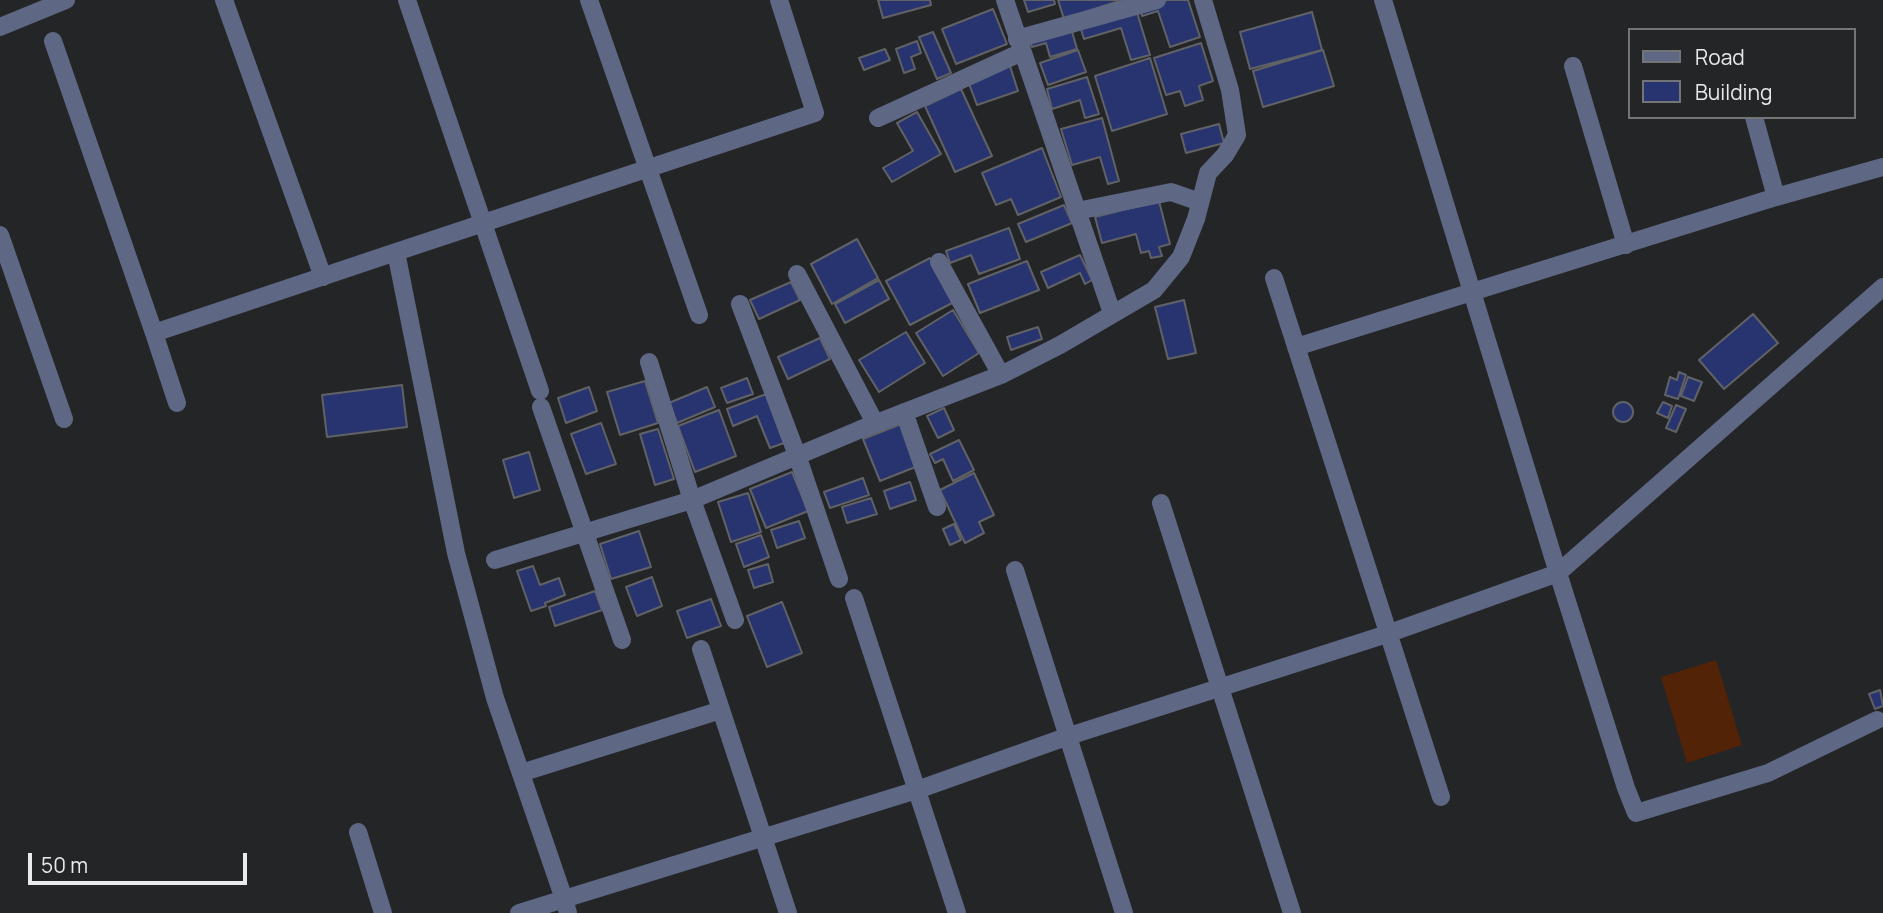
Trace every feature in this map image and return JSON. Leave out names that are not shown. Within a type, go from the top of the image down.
[{"type":"street","points":[[0,27],[66,0]]},
{"type":"street","points":[[224,0],[323,277]]},
{"type":"street","points":[[407,0],[622,640]]},
{"type":"street","points":[[589,0],[699,315]]},
{"type":"street","points":[[154,333],[815,113],[779,0]]},
{"type":"street","points":[[1005,0],[1112,313]]},
{"type":"street","points":[[878,118],[1019,45],[1157,0]]},
{"type":"street","points":[[495,560],[692,500],[875,423],[1001,375],[1060,345],[1154,290],[1181,257],[1208,173],[1225,155],[1237,135],[1230,90],[1203,0]]},
{"type":"street","points":[[1383,0],[1558,573],[1636,813],[1768,773],[1877,720]]},
{"type":"street","points":[[53,41],[177,403]]},
{"type":"street","points":[[1573,66],[1626,245]]},
{"type":"street","points":[[1756,119],[1776,197]]},
{"type":"street","points":[[1296,347],[1776,197],[1883,167]]},
{"type":"street","points":[[1077,211],[1171,192],[1200,202]]},
{"type":"street","points":[[0,235],[64,419]]},
{"type":"street","points":[[396,253],[456,553],[495,698],[566,906]]},
{"type":"street","points":[[939,262],[1001,375]]},
{"type":"street","points":[[797,274],[875,423]]},
{"type":"street","points":[[1274,278],[1441,797]]},
{"type":"street","points":[[519,913],[566,906],[764,838],[917,790],[1066,737],[1387,634],[1558,573],[1883,287]]},
{"type":"street","points":[[740,304],[797,455],[839,579]]},
{"type":"street","points":[[649,362],[692,500],[735,620]]},
{"type":"street","points":[[904,412],[937,507]]},
{"type":"street","points":[[1161,503],[1292,913]]},
{"type":"street","points":[[1014,570],[1124,913]]},
{"type":"street","points":[[854,598],[957,913]]},
{"type":"street","points":[[701,649],[788,913]]},
{"type":"street","points":[[521,773],[721,710]]},
{"type":"street","points":[[358,832],[383,913]]},
{"type":"shaded area","points":[[1716,660],[1742,745],[1687,763],[1661,677]]},
{"type":"building","points":[[878,0],[930,0],[931,5],[883,18]]},
{"type":"building","points":[[1024,0],[1054,0],[1055,4],[1028,12]]},
{"type":"building","points":[[1058,0],[1122,0],[1064,19]]},
{"type":"building","points":[[1167,0],[1188,0],[1200,37],[1170,47],[1158,11],[1142,16],[1140,9]]},
{"type":"building","points":[[993,9],[1007,44],[956,64],[942,29]]},
{"type":"building","points":[[1136,9],[1150,55],[1131,60],[1121,28],[1084,39],[1080,26]]},
{"type":"building","points":[[1312,12],[1322,50],[1250,69],[1240,32]]},
{"type":"building","points":[[1071,28],[1077,49],[1050,57],[1046,43],[1032,47],[1030,41]]},
{"type":"building","points":[[933,32],[951,73],[937,79],[919,37]]},
{"type":"building","points":[[917,41],[921,53],[911,57],[915,69],[904,73],[896,49]]},
{"type":"building","points":[[1201,43],[1213,81],[1199,86],[1203,100],[1185,106],[1180,91],[1166,95],[1154,58]]},
{"type":"building","points":[[885,49],[890,60],[864,70],[859,58]]},
{"type":"building","points":[[1078,50],[1086,72],[1048,85],[1040,63]]},
{"type":"building","points":[[1323,50],[1334,86],[1263,107],[1253,71]]},
{"type":"building","points":[[1150,58],[1167,114],[1112,131],[1095,76]]},
{"type":"building","points":[[1010,66],[1018,91],[977,105],[968,81]]},
{"type":"building","points":[[1087,77],[1099,114],[1085,118],[1080,100],[1052,109],[1047,89]]},
{"type":"building","points":[[961,89],[992,156],[955,172],[925,106]]},
{"type":"building","points":[[917,112],[941,154],[892,182],[883,168],[913,151],[897,123]]},
{"type":"building","points":[[1102,118],[1119,181],[1108,184],[1100,157],[1072,165],[1061,129]]},
{"type":"building","points":[[1219,124],[1224,143],[1186,153],[1181,134]]},
{"type":"building","points":[[1042,148],[1061,197],[1018,215],[1011,199],[996,205],[982,173]]},
{"type":"building","points":[[1159,201],[1170,244],[1159,247],[1162,256],[1151,258],[1149,251],[1141,253],[1136,234],[1102,243],[1095,217]]},
{"type":"building","points":[[1064,205],[1072,223],[1026,242],[1018,224]]},
{"type":"building","points":[[1009,228],[1020,259],[979,274],[971,255],[950,263],[946,251]]},
{"type":"building","points":[[857,239],[878,278],[832,304],[811,264]]},
{"type":"building","points":[[1080,255],[1092,280],[1085,284],[1080,273],[1048,288],[1041,272]]},
{"type":"building","points":[[930,258],[954,302],[910,325],[886,281]]},
{"type":"building","points":[[1027,261],[1039,290],[980,313],[968,284]]},
{"type":"building","points":[[879,280],[889,299],[845,323],[835,304]]},
{"type":"building","points":[[791,282],[800,300],[759,319],[750,300]]},
{"type":"building","points":[[1184,300],[1196,353],[1168,359],[1155,307]]},
{"type":"building","points":[[953,310],[979,353],[943,376],[916,333]]},
{"type":"building","points":[[1753,314],[1778,343],[1724,389],[1699,360]]},
{"type":"building","points":[[1038,327],[1042,339],[1011,350],[1007,337]]},
{"type":"building","points":[[906,332],[925,363],[879,392],[859,360]]},
{"type":"building","points":[[820,338],[830,359],[788,379],[778,357]]},
{"type":"building","points":[[1679,372],[1686,375],[1678,399],[1665,395],[1670,377],[1677,380]]},
{"type":"building","points":[[1688,377],[1702,382],[1694,401],[1681,396]]},
{"type":"building","points":[[747,378],[753,394],[727,403],[721,388]]},
{"type":"building","points":[[645,381],[658,423],[620,435],[607,392]]},
{"type":"building","points":[[402,385],[407,427],[327,437],[322,395]]},
{"type":"building","points":[[589,387],[597,411],[566,423],[558,398]]},
{"type":"building","points":[[707,387],[715,407],[677,423],[669,403]]},
{"type":"building","points":[[766,394],[784,443],[770,448],[757,416],[733,426],[727,409]]},
{"type":"building","points":[[1619,402],[1627,402],[1633,412],[1627,422],[1619,422],[1613,416],[1613,408]]},
{"type":"building","points":[[1663,402],[1672,406],[1668,418],[1657,413]]},
{"type":"building","points":[[1676,405],[1686,409],[1676,432],[1666,428]]},
{"type":"building","points":[[944,408],[954,430],[938,438],[927,416]]},
{"type":"building","points":[[719,410],[736,456],[695,472],[678,426]]},
{"type":"building","points":[[601,423],[616,464],[586,474],[571,434]]},
{"type":"building","points":[[901,424],[918,466],[880,481],[863,439]]},
{"type":"building","points":[[658,429],[674,479],[655,485],[640,434]]},
{"type":"building","points":[[959,440],[974,470],[953,481],[943,459],[935,463],[930,454]]},
{"type":"building","points":[[529,452],[540,490],[514,498],[503,460]]},
{"type":"building","points":[[792,472],[808,511],[766,528],[750,489]]},
{"type":"building","points":[[974,473],[994,515],[979,522],[984,533],[965,543],[940,490]]},
{"type":"building","points":[[863,478],[869,495],[830,508],[824,492]]},
{"type":"building","points":[[910,482],[916,500],[890,509],[884,491]]},
{"type":"building","points":[[748,493],[761,532],[731,542],[718,502]]},
{"type":"building","points":[[871,498],[877,514],[847,523],[842,507]]},
{"type":"building","points":[[799,521],[805,538],[777,548],[771,530]]},
{"type":"building","points":[[954,524],[961,540],[950,545],[943,529]]},
{"type":"building","points":[[639,531],[651,567],[611,579],[600,544]]},
{"type":"building","points":[[761,535],[769,557],[744,567],[736,544]]},
{"type":"building","points":[[768,564],[773,582],[754,588],[748,570]]},
{"type":"building","points":[[533,566],[540,585],[559,578],[565,595],[531,611],[517,571]]},
{"type":"building","points":[[652,577],[662,606],[637,616],[626,587]]},
{"type":"building","points":[[595,591],[602,610],[555,626],[549,607]]},
{"type":"building","points":[[711,599],[721,626],[687,638],[677,611]]},
{"type":"building","points":[[782,602],[802,653],[767,667],[747,616]]},
{"type":"building","points":[[1880,690],[1883,706],[1875,709],[1869,694]]}]
